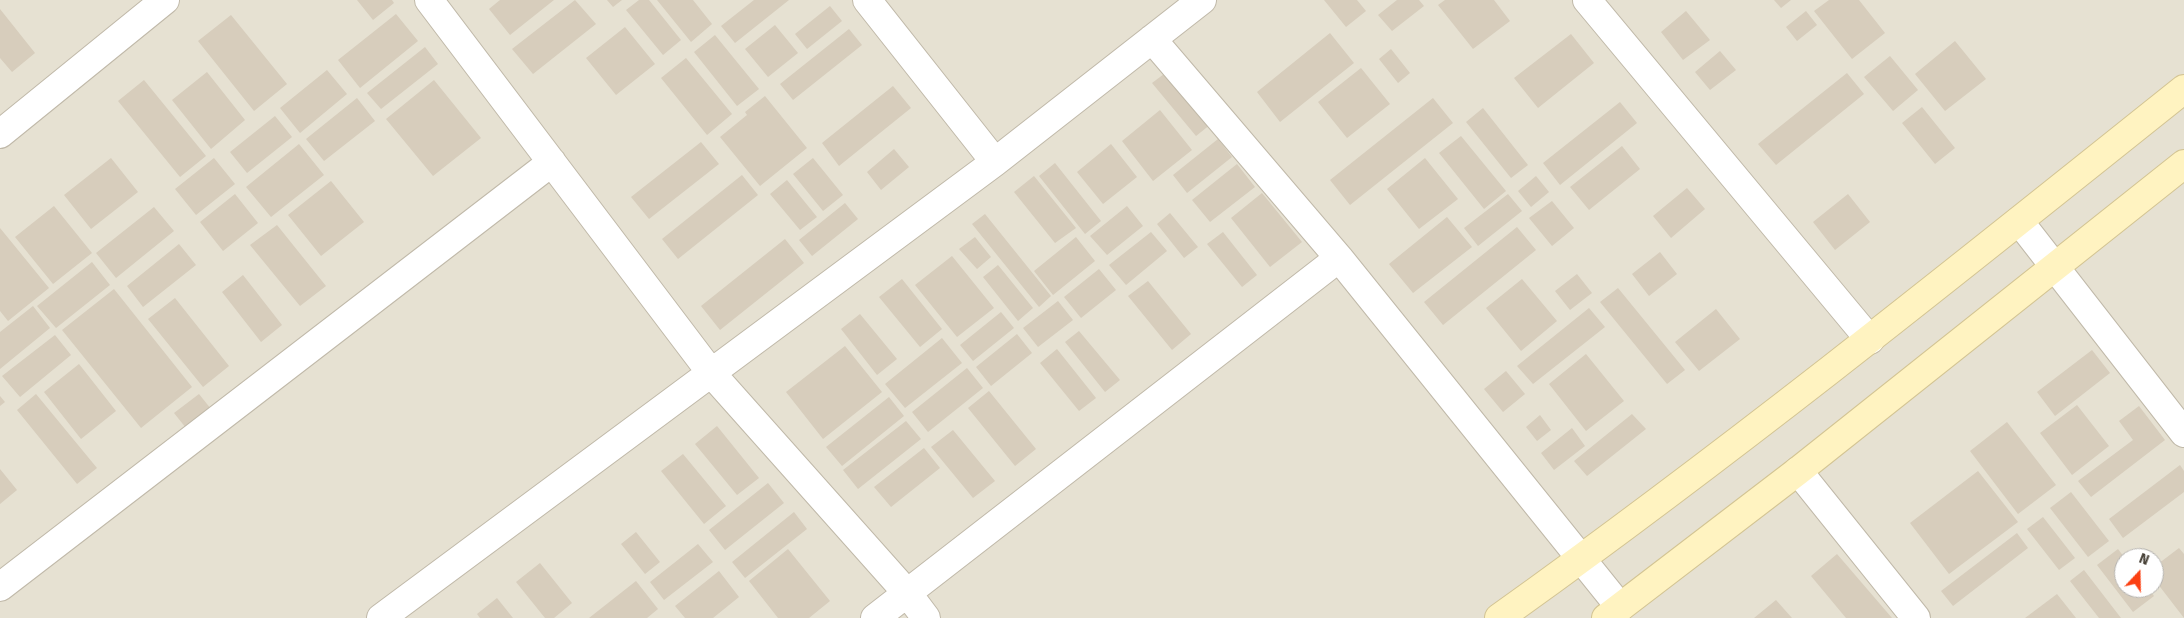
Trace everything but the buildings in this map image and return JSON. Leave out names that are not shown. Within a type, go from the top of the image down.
[{"type":"main road","points":[[1499,618],[1581,560],[1870,340],[2184,89]]},
{"type":"main road","points":[[1613,613],[1798,471],[2184,164]]},
{"type":"street","points":[[0,134],[165,0]]},
{"type":"street","points":[[429,0],[712,374],[908,594],[926,618]]},
{"type":"street","points":[[867,0],[995,162]]},
{"type":"street","points":[[381,618],[995,162],[1202,0]]},
{"type":"street","points":[[1588,0],[1870,340]]},
{"type":"street","points":[[1152,39],[1339,258],[1581,560],[1613,613]]},
{"type":"street","points":[[0,587],[552,162]]},
{"type":"street","points":[[2019,221],[2184,433]]},
{"type":"street","points":[[875,618],[1339,258]]},
{"type":"street","points":[[1798,471],[1916,618]]},
{"type":"shaded area","points":[[0,0],[2184,0],[2184,618],[0,618]]}]
